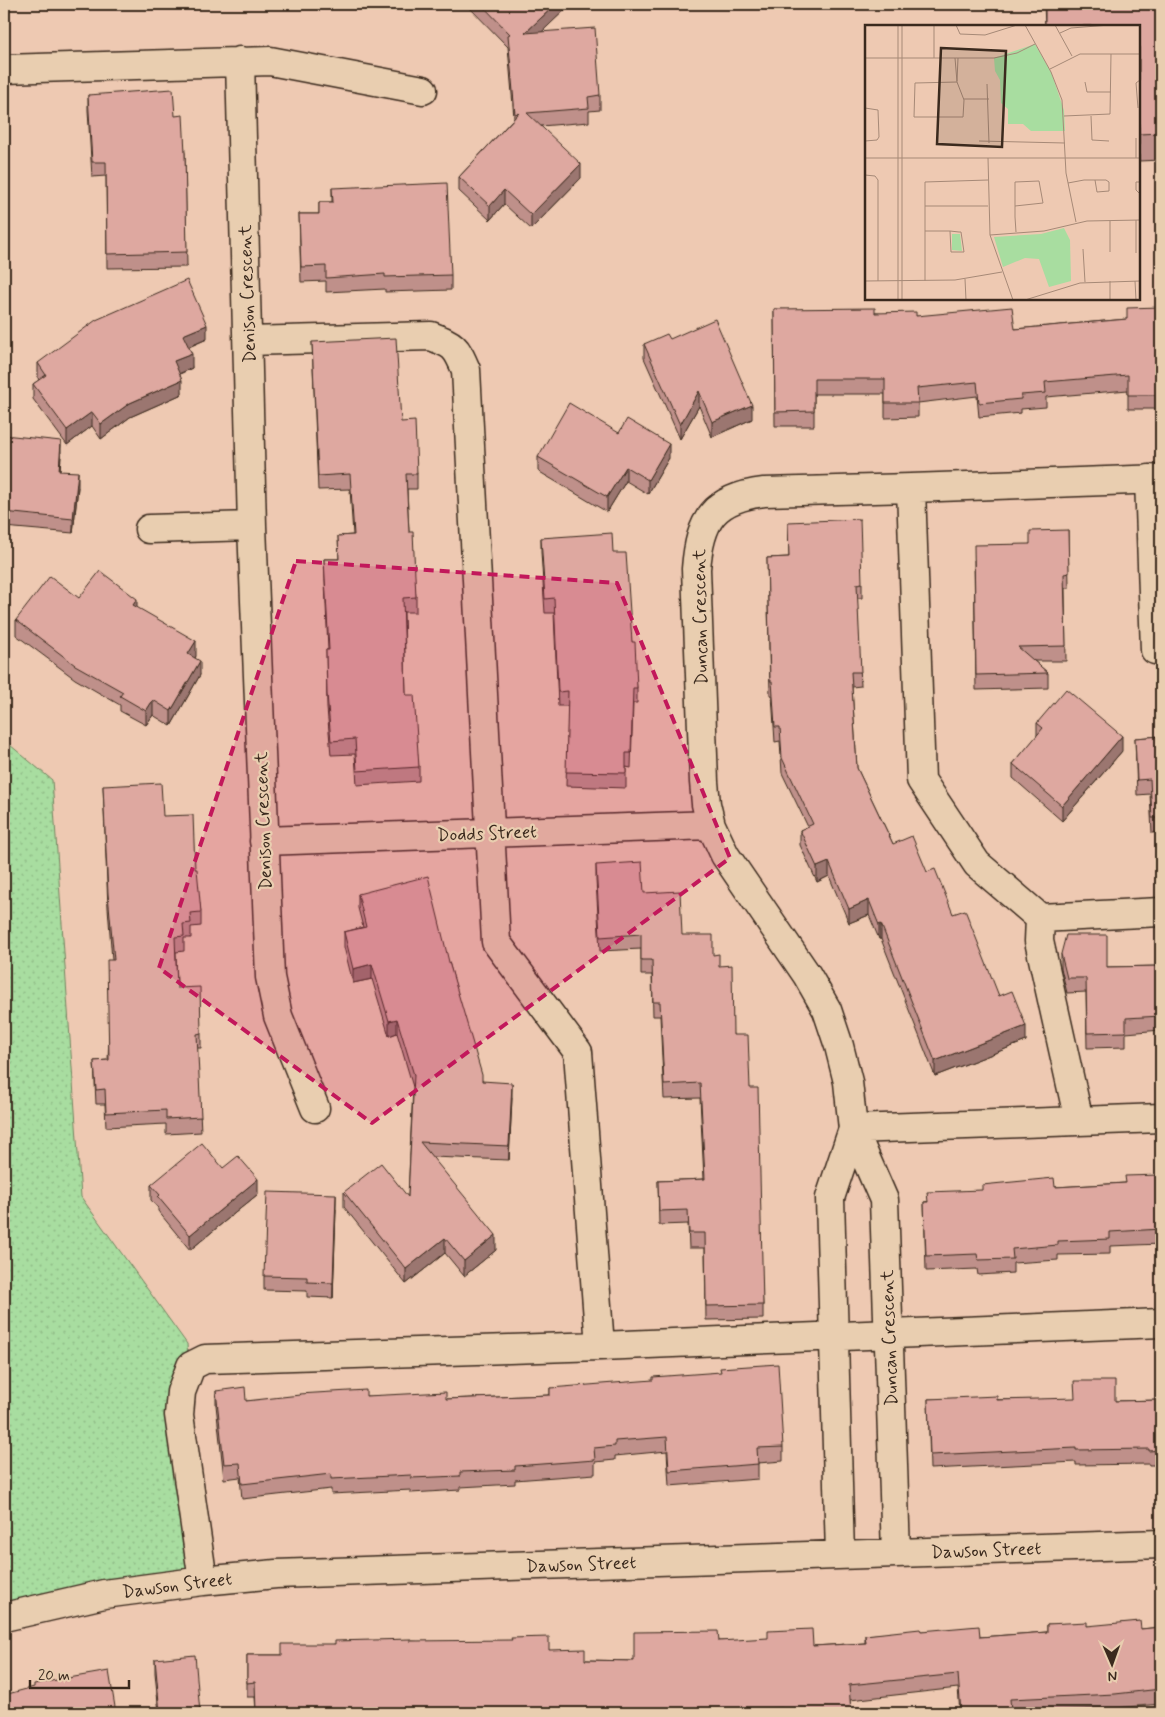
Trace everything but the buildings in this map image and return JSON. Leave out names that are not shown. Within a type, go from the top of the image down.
[{"type":"street","name":"Denison Crescent","points":[[240,61],[252,526],[270,977],[278,1016],[315,1108]]},
{"type":"street","points":[[4,70],[270,61],[423,90]]},
{"type":"street","points":[[248,341],[430,336],[450,343],[460,355],[466,370],[496,942],[578,1052],[600,1346]]},
{"type":"street","name":"Duncan Crescent","points":[[896,1553],[884,1200],[853,1129],[848,1082],[827,1010],[807,975],[725,855],[711,825],[706,804],[704,782],[696,569],[700,539],[706,524],[716,509],[730,500],[746,494],[1155,479],[1155,650]]},
{"type":"street","points":[[911,488],[921,780],[977,864],[1040,918],[1161,912]]},
{"type":"street","points":[[149,529],[252,526]]},
{"type":"street","name":"Dodds Street","points":[[264,841],[711,825]]},
{"type":"street","points":[[1040,918],[1039,941],[1079,1121]]},
{"type":"street","points":[[853,1129],[1161,1118]]},
{"type":"street","name":"Duncan Crescent","points":[[840,1555],[830,1198],[853,1129]]},
{"type":"street","points":[[203,1581],[179,1415],[181,1392],[191,1366],[205,1358],[600,1346],[1161,1323]]},
{"type":"street","name":"Dawson Street","points":[[4,1616],[104,1594],[276,1574],[1161,1544]]},
{"type":"highlighted area","points":[[296,561],[617,583],[730,858],[372,1123],[159,968]]},
{"type":"green space","points":[[4,740],[52,780],[81,1197],[187,1344],[203,1581],[4,1617]]}]
